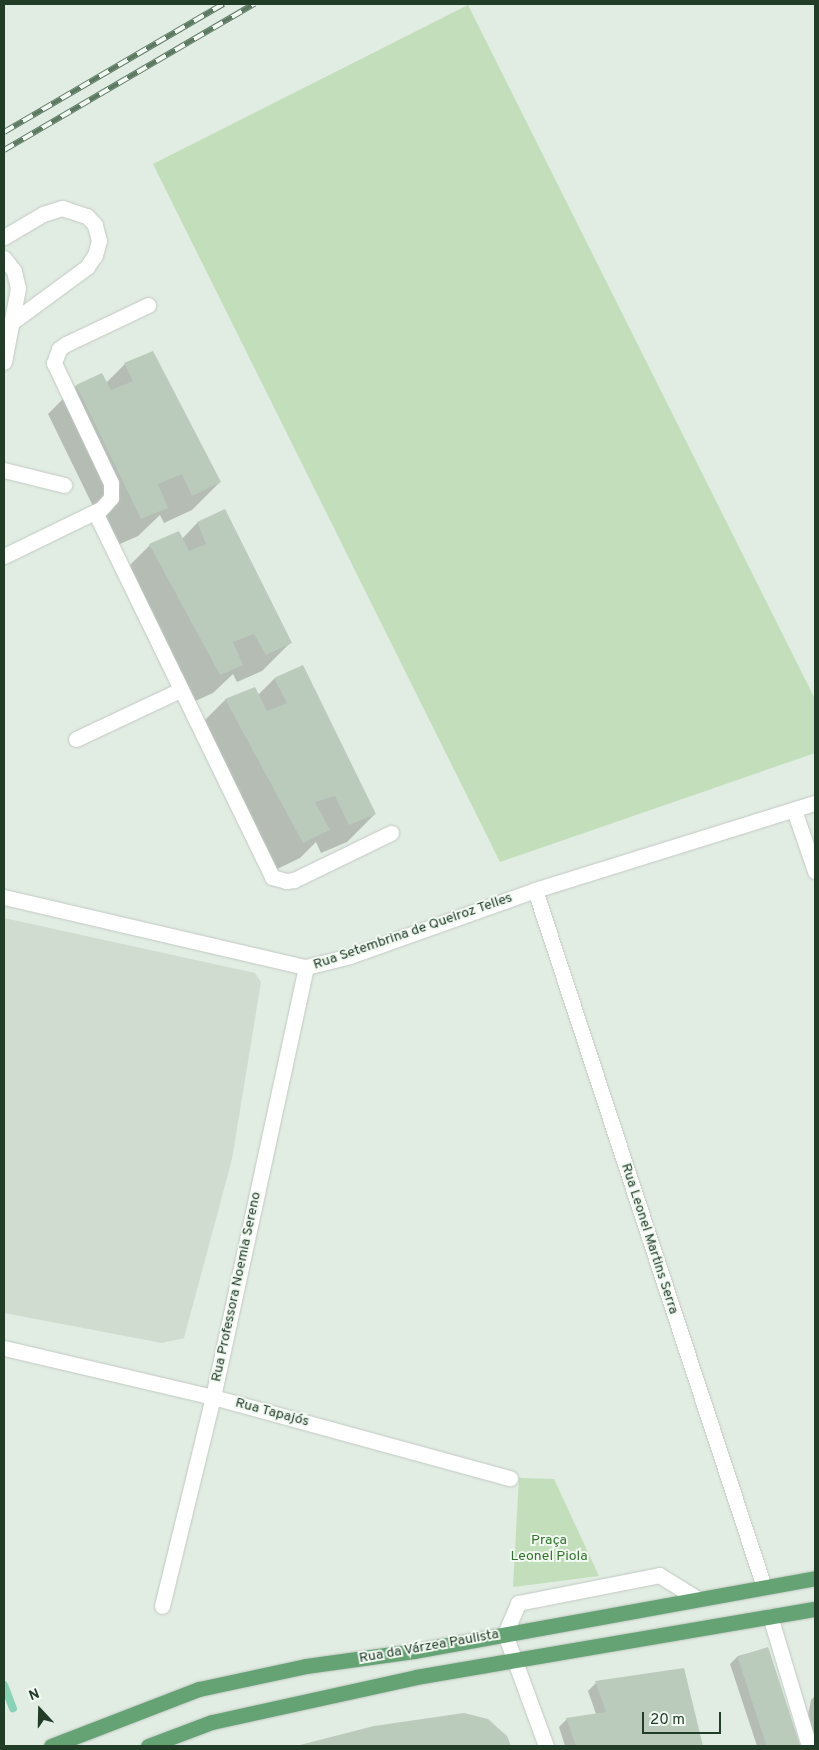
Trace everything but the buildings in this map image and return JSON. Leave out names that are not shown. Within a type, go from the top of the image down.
[{"type":"main road","name":"Rua da Várzea Paulista","points":[[51,1746],[199,1689],[306,1666],[505,1634],[815,1578]]},
{"type":"main road","name":"Rua da Várzea Paulista","points":[[148,1746],[212,1722],[512,1659],[815,1608]]},
{"type":"street","points":[[4,237],[43,214],[62,208],[87,216],[95,225],[99,242],[95,255],[87,267],[12,322]]},
{"type":"street","points":[[4,258],[14,271],[18,288],[4,362]]},
{"type":"street","points":[[5,555],[108,504],[112,490],[56,370],[56,355],[66,344],[148,304]]},
{"type":"street","points":[[4,470],[64,485]]},
{"type":"street","points":[[95,512],[272,877],[286,882],[294,880],[391,833]]},
{"type":"street","points":[[76,739],[180,690]]},
{"type":"street","name":"Rua Setembrina de Queiroz Telles","points":[[4,897],[306,967],[350,956],[535,890],[815,803]]},
{"type":"street","points":[[794,810],[815,871]]},
{"type":"street","name":"Rua Leonel Martins Serra","points":[[535,890],[764,1587]]},
{"type":"street","name":"Rua Professora Noemia Sereno","points":[[162,1606],[213,1397],[306,967]]},
{"type":"street","name":"Rua Tapajós","points":[[4,1348],[213,1397],[510,1478]]},
{"type":"street","points":[[546,1746],[512,1659],[505,1634],[518,1603],[612,1582],[659,1575],[698,1599]]},
{"type":"street","points":[[770,1616],[809,1746]]},
{"type":"shaded area","points":[[4,918],[255,973],[261,982],[232,1159],[184,1338],[162,1343],[4,1313]]},
{"type":"green space","points":[[468,5],[815,699],[815,753],[500,862],[153,164]]},
{"type":"green space","name":"Praça Leonel Piola","points":[[519,1478],[554,1479],[599,1576],[513,1587]]},
{"type":"waterway","points":[[4,1685],[13,1708]]},
{"type":"railway","points":[[4,132],[223,4]]},
{"type":"railway","points":[[4,150],[254,4]]}]
